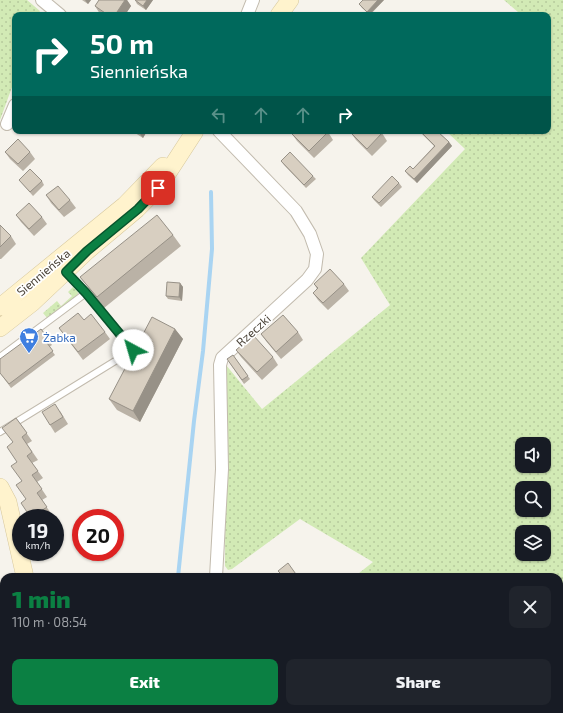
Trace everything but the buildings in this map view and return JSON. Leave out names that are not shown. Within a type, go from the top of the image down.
[{"type":"main road","points":[[281,12],[290,0]]},
{"type":"main road","name":"Siennieńska","points":[[0,307],[87,251],[138,209],[158,188],[188,134]]},
{"type":"main road","name":"Siennieńska","points":[[0,328],[32,302],[60,267]]},
{"type":"main road","points":[[0,487],[8,502],[12,521]]},
{"type":"main road","points":[[0,519],[12,540]]},
{"type":"main road","points":[[21,561],[24,573]]},
{"type":"street","points":[[42,0],[56,12]]},
{"type":"street","points":[[248,12],[253,0]]},
{"type":"street","points":[[7,124],[12,112]]},
{"type":"street","name":"Rzeczki","points":[[216,573],[222,469],[220,365],[222,358],[307,280],[315,269],[317,254],[310,234],[296,211],[222,134]]},
{"type":"lane","points":[[0,432],[133,350],[86,293],[60,267]]},
{"type":"lane","points":[[0,357],[86,293]]},
{"type":"green space","points":[[0,0],[27,0],[40,11],[12,12],[12,87],[0,120]]},
{"type":"green space","points":[[504,0],[563,0],[563,573],[359,573],[373,562],[300,519],[232,569],[228,570],[225,566],[226,365],[262,409],[390,305],[361,258],[465,149],[449,134],[551,134],[551,12],[518,12]]},
{"type":"green space","points":[[73,287],[78,292],[77,296],[48,319],[43,313],[57,301],[61,306],[72,296],[68,292]]},
{"type":"waterway","points":[[178,573],[194,421],[203,351],[212,249],[211,192]]},
{"type":"place","name":"Żabka","points":[[29,354]]},
{"type":"route","points":[[133,350],[86,293],[66,272],[87,251],[138,209],[158,188]]}]
